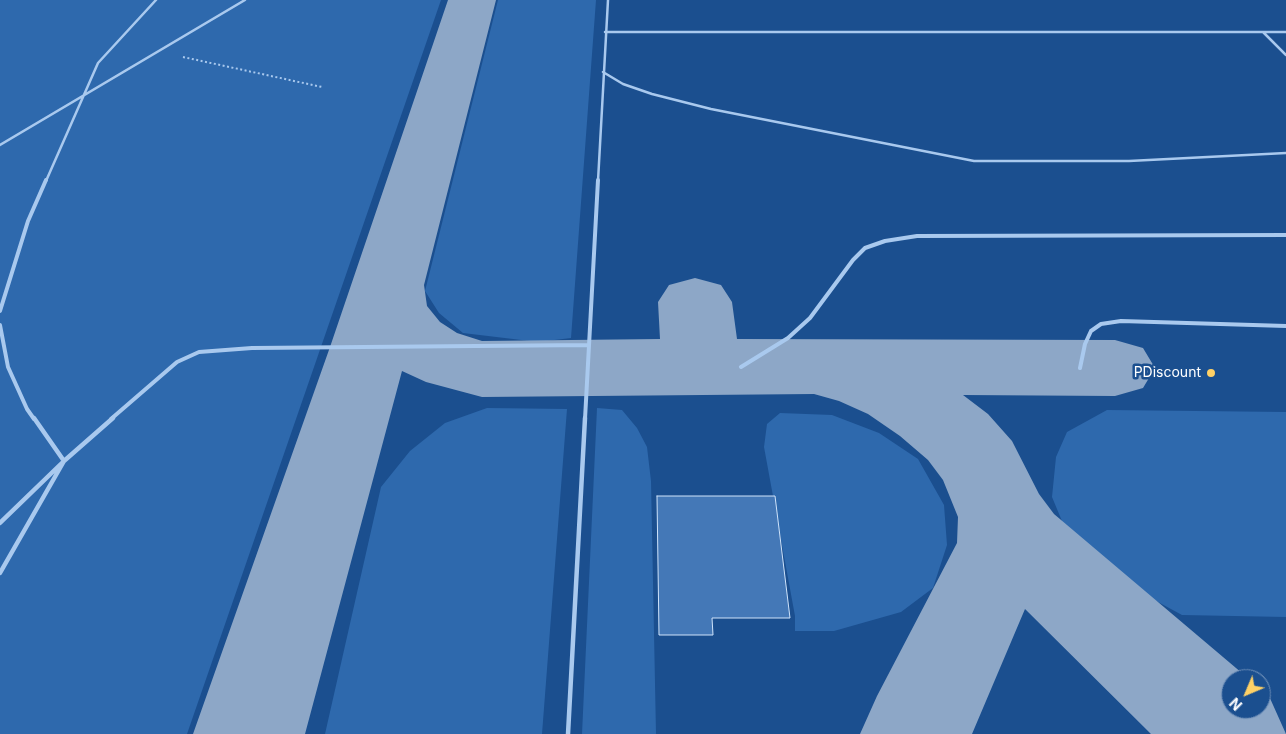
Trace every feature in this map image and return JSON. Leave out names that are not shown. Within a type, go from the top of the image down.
[{"type":"lane","points":[[0,311],[28,221],[98,63],[156,0]]},
{"type":"lane","points":[[0,146],[245,0]]},
{"type":"lane","points":[[568,734],[608,0]]},
{"type":"lane","points":[[605,32],[1286,32]]},
{"type":"lane","points":[[1263,32],[1286,55]]},
{"type":"lane","points":[[603,72],[623,84],[652,94],[711,109],[974,161],[1129,161],[1286,153]]},
{"type":"lane","points":[[741,367],[788,338],[810,318],[864,248],[885,241],[917,236],[1286,235]]},
{"type":"lane","points":[[1080,368],[1088,337],[1091,331],[1102,324],[1121,322],[1286,326]]},
{"type":"lane","points":[[0,325],[8,367],[27,409],[64,461]]},
{"type":"lane","points":[[0,523],[64,461],[177,362],[199,352],[252,348],[588,345]]},
{"type":"lane","points":[[0,573],[64,461]]},
{"type":"path","points":[[158,52],[322,87]]},
{"type":"shaded area","points":[[0,0],[441,0],[187,734],[0,734]]},
{"type":"shaded area","points":[[498,0],[596,0],[571,338],[538,342],[463,333],[439,313],[425,291]]},
{"type":"shaded area","points":[[487,408],[567,409],[542,734],[325,734],[381,487],[410,451],[445,423]]},
{"type":"shaded area","points":[[597,408],[622,410],[637,428],[647,447],[651,481],[656,734],[582,734]]},
{"type":"shaded area","points":[[1107,410],[1286,412],[1286,617],[1182,615],[1112,577],[1069,538],[1052,497],[1056,457],[1067,432]]},
{"type":"shaded area","points":[[780,413],[832,415],[879,433],[918,459],[944,505],[947,545],[933,588],[901,612],[834,631],[795,631],[795,616],[764,447],[767,424]]},
{"type":"building","points":[[657,496],[775,496],[790,618],[712,618],[713,635],[659,635]]},
{"type":"taxiway","points":[[249,734],[369,347],[472,0]]},
{"type":"taxiway","points":[[388,286],[390,306],[398,324],[413,341],[429,352],[454,363],[482,369],[701,367]]},
{"type":"taxiway","points":[[695,302],[701,367]]},
{"type":"taxiway","points":[[701,367],[1115,368]]},
{"type":"taxiway","points":[[843,374],[861,378],[897,393],[930,414],[958,437],[981,465],[1004,517]]},
{"type":"taxiway","points":[[916,734],[1005,545],[1004,517]]},
{"type":"taxiway","points":[[1004,517],[1020,542],[1106,623],[1230,734]]},
{"type":"place","name":"PDiscount","points":[[1211,373]]}]
